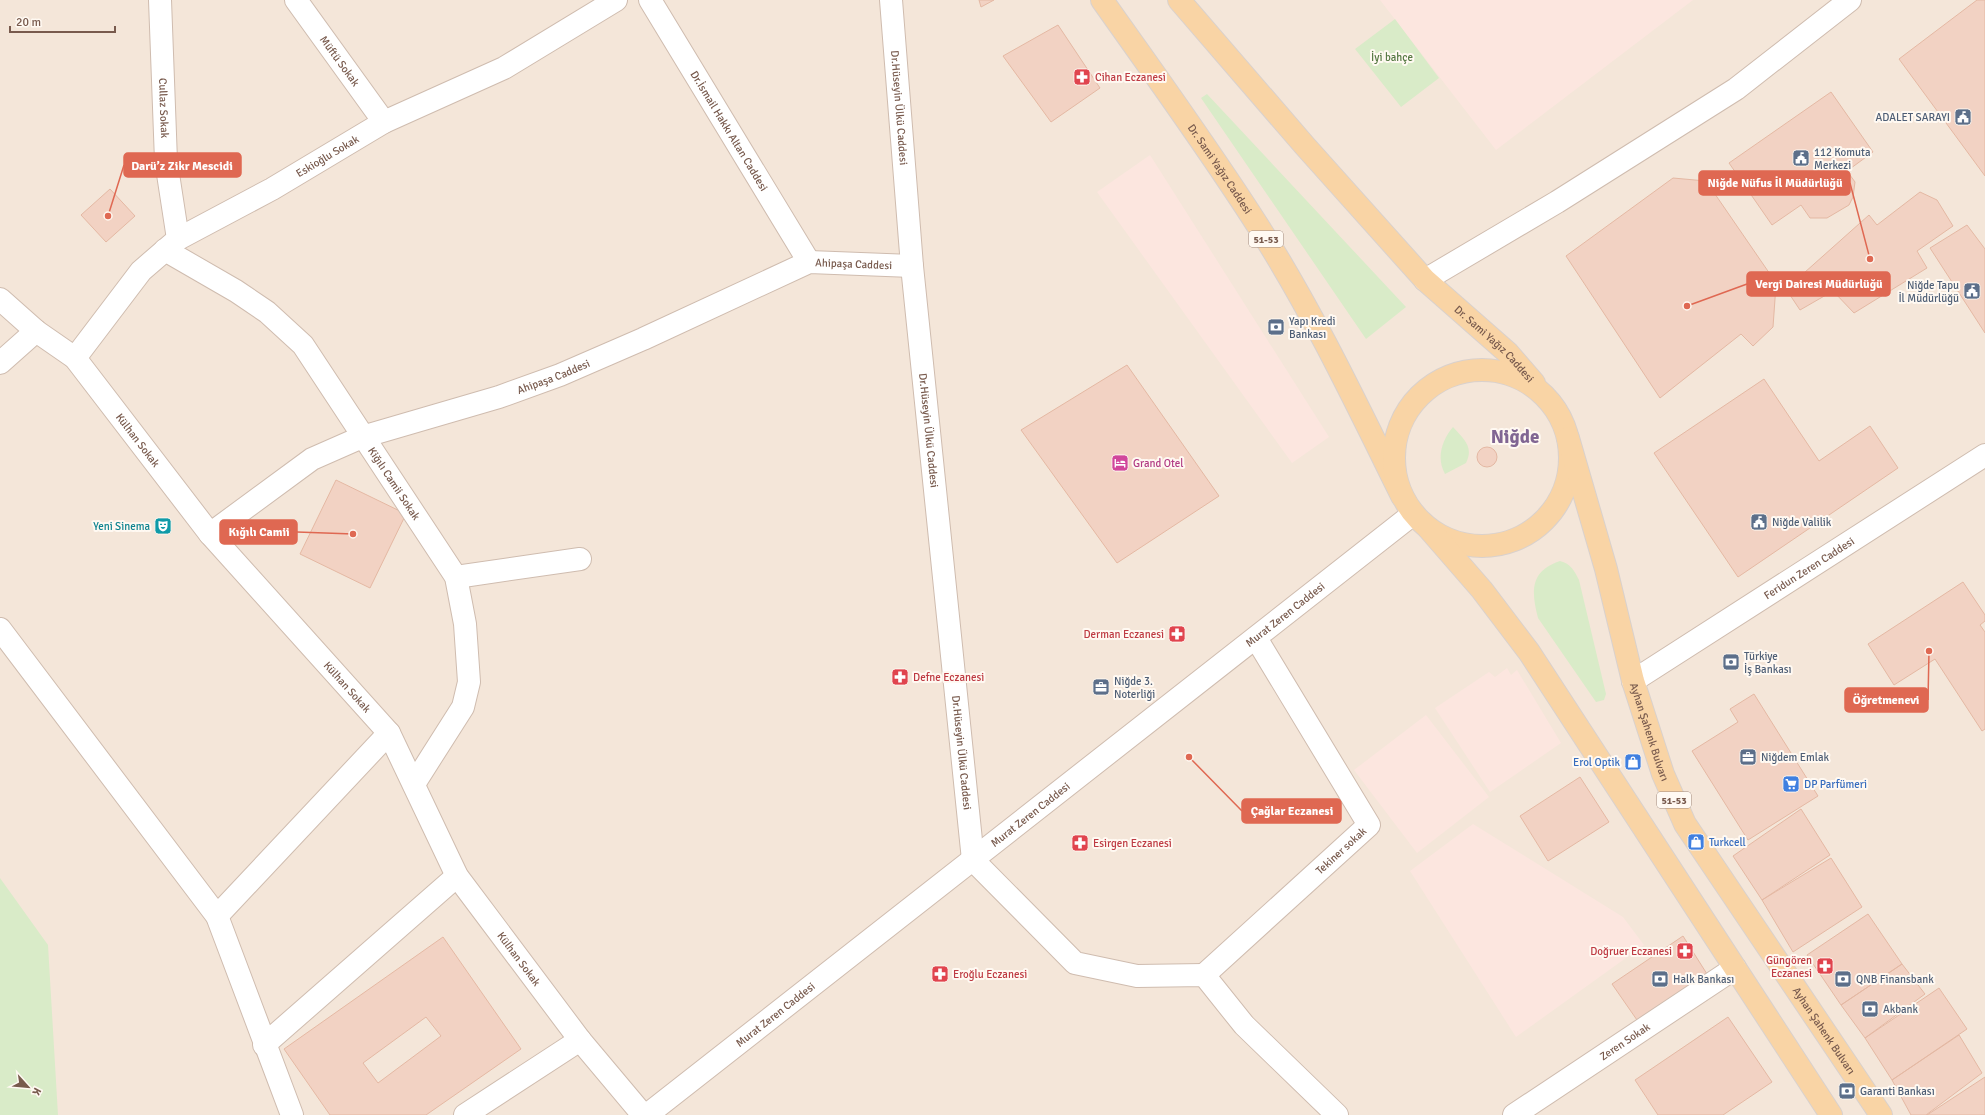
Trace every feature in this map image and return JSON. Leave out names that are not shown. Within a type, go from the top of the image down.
[{"type":"main road","name":"Dr. Sami Yağız Caddesi","points":[[1102,0],[1217,162],[1259,227],[1335,361],[1402,496]]},
{"type":"main road","name":"Dr. Sami Yağız Caddesi","points":[[1179,0],[1305,146],[1425,280],[1508,353],[1551,404]]},
{"type":"main road","points":[[1429,529],[1447,540],[1466,546],[1485,547],[1504,544],[1522,537],[1538,526],[1552,512],[1562,496],[1569,470],[1570,458],[1568,438],[1562,420],[1551,404],[1538,390],[1522,380],[1502,372],[1480,370],[1458,373],[1438,382],[1421,395],[1407,412],[1398,432],[1394,453],[1395,475],[1402,496],[1413,514],[1429,529],[1482,590],[1529,652],[1702,915],[1831,1115]]},
{"type":"main road","name":"Ayhan Şahenk Bulvarı","points":[[1568,438],[1606,569],[1633,681],[1663,774],[1685,824],[1881,1115]]},
{"type":"street","name":"Cullaz Sokak","points":[[160,0],[166,161],[171,244]]},
{"type":"street","name":"Müftü Sokak","points":[[296,0],[384,122]]},
{"type":"street","name":"Eskioğlu Sokak","points":[[75,358],[141,271],[171,244],[272,189],[384,122],[504,68],[616,0]]},
{"type":"street","name":"Dr.İsmail Hakkı Altan Caddesi","points":[[650,0],[809,262]]},
{"type":"street","name":"Dr.Hüseyin Ülkü Caddesi","points":[[891,0],[912,266],[973,860]]},
{"type":"street","points":[[1425,280],[1557,202],[1736,89],[1850,0]]},
{"type":"street","name":"Kiğılı Camii Sokak","points":[[171,244],[267,312],[303,345],[362,437],[456,577],[465,624],[469,682],[463,707],[414,784]]},
{"type":"street","name":"Ahipaşa Caddesi","points":[[210,534],[312,459],[362,437],[500,397],[560,375],[643,340],[809,262],[912,266]]},
{"type":"street","name":"Külhan Sokak","points":[[0,299],[36,331],[75,358],[210,534],[389,733],[457,876],[580,1040],[643,1115]]},
{"type":"street","points":[[0,363],[36,331]]},
{"type":"street","name":"Feridun Zeren Caddesi","points":[[1633,681],[1985,455]]},
{"type":"street","name":"Murat Zeren Caddesi","points":[[647,1115],[1413,514]]},
{"type":"street","points":[[456,577],[580,558]]},
{"type":"street","points":[[0,629],[217,916],[264,1045],[292,1115]]},
{"type":"street","name":"Tekiner sokak","points":[[1204,975],[1369,825],[1256,638]]},
{"type":"street","points":[[217,916],[389,733]]},
{"type":"street","points":[[973,860],[1075,963],[1137,976],[1204,975],[1244,1025],[1337,1115]]},
{"type":"street","points":[[264,1045],[457,876]]},
{"type":"street","name":"Zeren Sokak","points":[[1514,1115],[1735,968]]},
{"type":"street","points":[[465,1115],[580,1040]]},
{"type":"shaded area","name":"Niğde","points":[[0,0],[1985,0],[1985,1115],[0,1115]]},
{"type":"shaded area","points":[[1380,0],[1693,0],[1496,150]]},
{"type":"shaded area","points":[[1150,155],[1329,437],[1292,463],[1097,192]]},
{"type":"shaded area","points":[[1507,668],[1511,675],[1517,670],[1561,743],[1490,792],[1435,708],[1489,672],[1495,677]]},
{"type":"shaded area","points":[[1426,715],[1489,797],[1417,853],[1354,770]]},
{"type":"shaded area","points":[[1473,824],[1623,917],[1644,945],[1516,1037],[1410,871]]},
{"type":"green space","name":"İyi bahçe","points":[[1395,19],[1439,78],[1401,107],[1355,49]]},
{"type":"green space","points":[[1207,94],[1406,307],[1366,339],[1201,98]]},
{"type":"green space","points":[[1453,427],[1467,444],[1469,452],[1466,463],[1445,474],[1441,462],[1443,443]]},
{"type":"green space","points":[[1560,561],[1572,568],[1579,580],[1606,694],[1604,700],[1596,702],[1538,618],[1534,599],[1535,583],[1543,570]]},
{"type":"green space","points":[[0,878],[48,945],[58,1115],[0,1115]]},
{"type":"building","points":[[979,0],[994,0],[981,7]]},
{"type":"building","name":"ADALET SARAYI","points":[[1977,0],[1985,0],[1985,176],[1899,59]]},
{"type":"building","points":[[1058,25],[1100,88],[1051,122],[1003,56]]},
{"type":"building","name":"112 Komuta Merkezi","points":[[1831,92],[1873,152],[1847,171],[1855,182],[1853,197],[1849,205],[1827,218],[1810,218],[1801,205],[1772,225],[1729,163]]},
{"type":"building","points":[[1673,178],[1706,181],[1776,285],[1773,327],[1753,346],[1741,334],[1660,398],[1566,256]]},
{"type":"building","points":[[110,189],[135,216],[106,242],[81,215]]},
{"type":"building","points":[[1920,192],[1937,200],[1953,226],[1917,251],[1927,268],[1854,313],[1833,291],[1800,310],[1786,289],[1869,215],[1877,225]]},
{"type":"building","name":"Niğde Tapu İl Müdürlüğü","points":[[1967,225],[1985,249],[1985,333],[1930,248]]},
{"type":"building","name":"Grand Otel","points":[[1127,365],[1219,496],[1117,563],[1021,430]]},
{"type":"building","name":"Niğde Valilik","points":[[1764,379],[1819,461],[1870,426],[1898,468],[1738,577],[1654,453]]},
{"type":"building","points":[[1483,447],[1491,447],[1497,453],[1497,461],[1491,467],[1483,467],[1477,461],[1477,453]]},
{"type":"building","points":[[336,480],[406,514],[370,588],[300,554]]},
{"type":"building","points":[[1963,582],[1985,615],[1985,621],[1980,625],[1985,632],[1985,729],[1982,731],[1935,659],[1894,685],[1868,644]]},
{"type":"building","points":[[1754,694],[1818,796],[1748,840],[1692,751],[1738,722],[1730,709]]},
{"type":"building","points":[[1580,777],[1609,822],[1548,861],[1520,816]]},
{"type":"building","points":[[1801,809],[1830,855],[1762,900],[1733,856]]},
{"type":"building","points":[[1831,858],[1862,907],[1793,952],[1762,900]]},
{"type":"building","points":[[1868,914],[1902,964],[1841,1005],[1807,955]]},
{"type":"building","points":[[1683,936],[1707,974],[1637,1020],[1612,984]]},
{"type":"building","points":[[443,937],[521,1049],[426,1115],[330,1115],[284,1049]],"holes":[[[426,1017],[441,1036],[378,1083],[363,1063]]]},
{"type":"building","points":[[1902,964],[1925,994],[1865,1038],[1841,1005]]},
{"type":"building","points":[[1939,988],[1967,1029],[1892,1080],[1865,1038]]},
{"type":"building","points":[[1728,1017],[1772,1082],[1723,1115],[1658,1115],[1635,1080]]},
{"type":"building","points":[[1959,1035],[1982,1073],[1926,1115],[1911,1115],[1892,1080]]},
{"type":"building","points":[[1985,1077],[1985,1115],[1927,1115]]},
{"type":"place","name":"Cihan Eczanesi","points":[[1082,77]]},
{"type":"place","name":"ADALET SARAYI","points":[[1963,117]]},
{"type":"place","name":"112 Komuta Merkezi","points":[[1801,158]]},
{"type":"place","name":"Darü’z Zikr Mescidi","points":[[108,216]]},
{"type":"place","name":"Niğde Nüfus İl Müdürlüğü","points":[[1870,259]]},
{"type":"place","name":"Niğde Tapu İl Müdürlüğü","points":[[1972,291]]},
{"type":"place","name":"Vergi Dairesi Müdürlüğü","points":[[1687,306]]},
{"type":"place","name":"Yapı Kredi Bankası","points":[[1276,327]]},
{"type":"place","name":"Grand Otel","points":[[1120,463]]},
{"type":"place","name":"Niğde Valilik","points":[[1759,522]]},
{"type":"place","name":"Yeni Sinema","points":[[163,526]]},
{"type":"place","name":"Kığılı Camii","points":[[353,534]]},
{"type":"place","name":"Derman Eczanesi","points":[[1177,634]]},
{"type":"place","name":"Öğretmenevi","points":[[1929,651]]},
{"type":"place","name":"Türkiye İş Bankası","points":[[1731,662]]},
{"type":"place","name":"Defne Eczanesi","points":[[900,677]]},
{"type":"place","name":"Niğde 3. Noterliği","points":[[1101,687]]},
{"type":"place","name":"Çağlar Eczanesi","points":[[1189,757]]},
{"type":"place","name":"Niğdem Emlak","points":[[1748,757]]},
{"type":"place","name":"Erol Optik","points":[[1633,762]]},
{"type":"place","name":"DP Parfümeri","points":[[1791,784]]},
{"type":"place","name":"Turkcell","points":[[1696,842]]},
{"type":"place","name":"Esirgen Eczanesi","points":[[1080,843]]},
{"type":"place","name":"Doğruer Eczanesi","points":[[1685,951]]},
{"type":"place","name":"Güngören Eczanesi","points":[[1825,966]]},
{"type":"place","name":"Eroğlu Eczanesi","points":[[940,974]]},
{"type":"place","name":"Halk Bankası","points":[[1660,979]]},
{"type":"place","name":"QNB Finansbank","points":[[1843,979]]},
{"type":"place","name":"Akbank","points":[[1870,1009]]},
{"type":"place","name":"Garanti Bankası","points":[[1847,1091]]},
{"type":"district","name":"Niğde","points":[[1515,436]]}]
